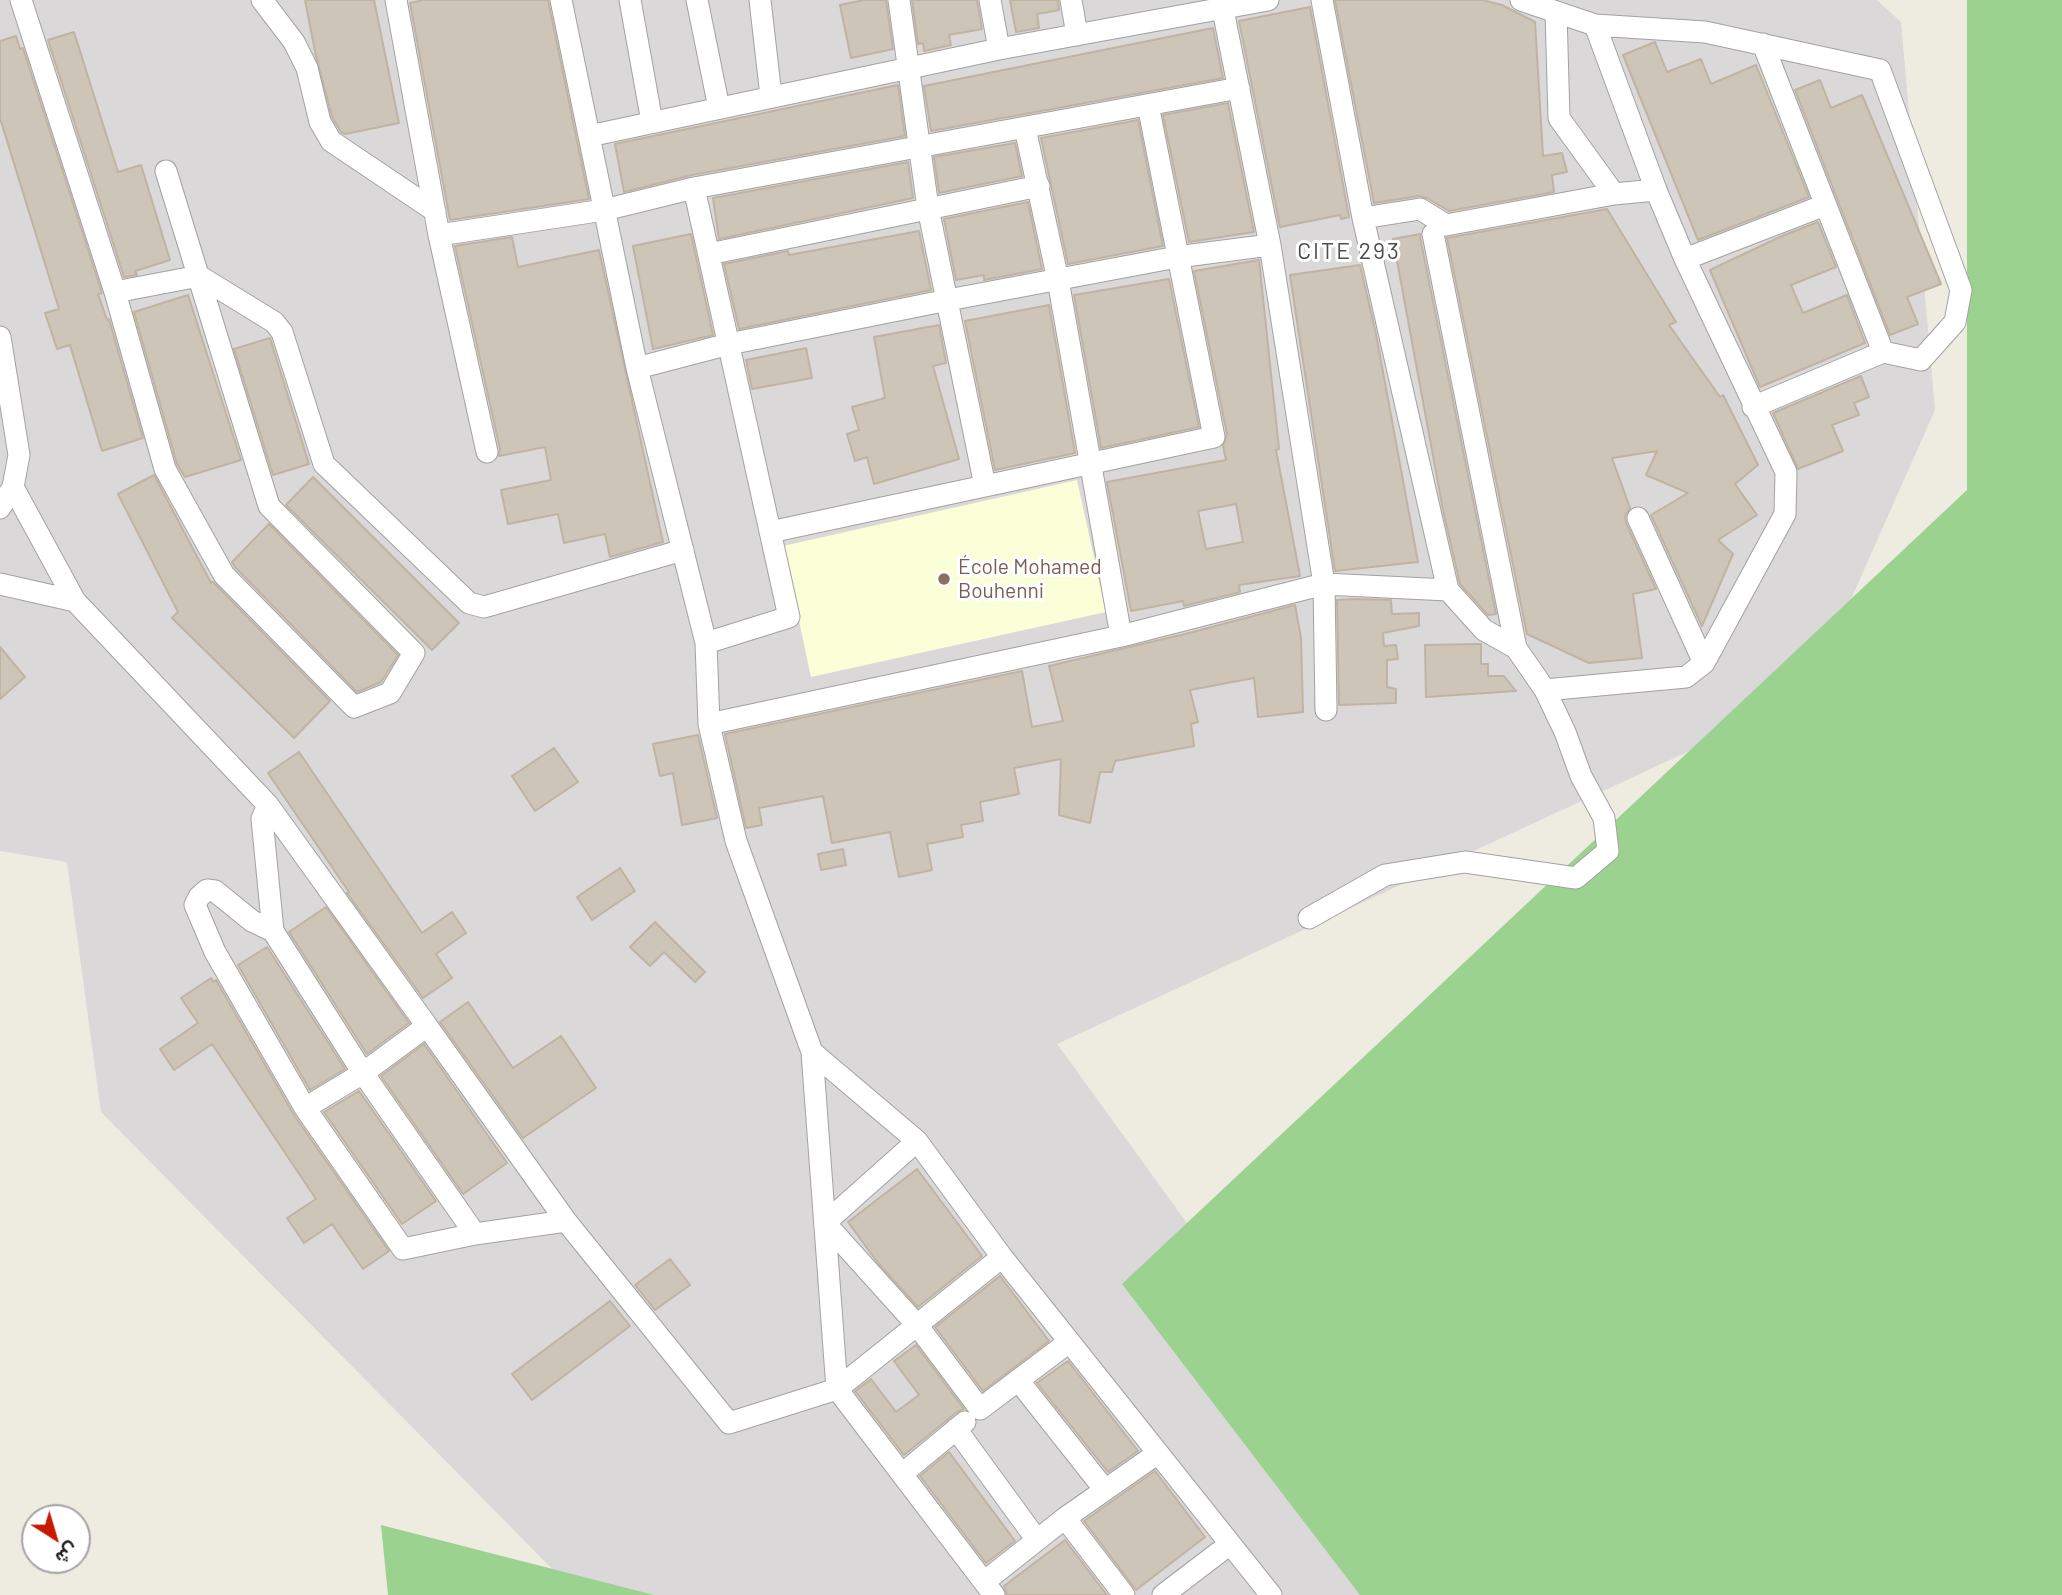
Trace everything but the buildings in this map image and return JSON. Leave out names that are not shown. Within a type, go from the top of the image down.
[{"type":"street","points":[[21,0],[115,292],[165,469],[224,575],[354,707],[390,693],[414,653],[269,506],[166,172]]},
{"type":"street","points":[[262,0],[294,42],[306,68],[320,122],[331,141],[435,211]]},
{"type":"street","points":[[396,0],[439,235],[487,452]]},
{"type":"street","points":[[561,0],[637,368],[706,643],[709,724],[736,841],[812,1052],[837,1389],[989,1589],[1037,1540],[1158,1453]]},
{"type":"street","points":[[630,0],[652,122]]},
{"type":"street","points":[[697,0],[719,108]]},
{"type":"street","points":[[760,0],[771,96]]},
{"type":"street","points":[[899,0],[928,208],[985,486]]},
{"type":"street","points":[[990,0],[999,49]]},
{"type":"street","points":[[1071,0],[1077,35]]},
{"type":"street","points":[[589,136],[771,96],[1077,35],[1153,10],[1230,6],[1268,0]]},
{"type":"street","points":[[1322,0],[1363,218],[1448,590],[1484,630],[1516,648]]},
{"type":"street","points":[[1521,0],[1595,25],[1705,32],[1881,70],[1961,290],[1955,322],[1921,360],[1883,352],[1753,407]]},
{"type":"street","points":[[1230,6],[1239,88],[1270,245],[1324,584],[1326,710]]},
{"type":"street","points":[[1556,12],[1559,118],[1614,194]]},
{"type":"street","points":[[1545,690],[1685,677],[1704,663],[1785,514],[1786,472],[1685,259],[1656,190],[1595,25]]},
{"type":"street","points":[[1763,44],[1883,352]]},
{"type":"street","points":[[439,235],[604,210],[694,188],[1239,88]]},
{"type":"street","points":[[771,533],[1214,437],[1148,105]]},
{"type":"street","points":[[1025,128],[1058,280],[1121,636]]},
{"type":"street","points":[[709,254],[1039,186]]},
{"type":"street","points":[[694,188],[789,617],[706,643]]},
{"type":"street","points":[[1363,218],[1420,209],[1446,225],[1614,194],[1656,190]]},
{"type":"street","points":[[1685,259],[1825,205]]},
{"type":"street","points":[[1309,918],[1385,875],[1465,862],[1576,878],[1608,851],[1604,818],[1581,776],[1565,732],[1545,690],[1516,648],[1433,234]]},
{"type":"street","points":[[637,368],[729,344],[948,300],[1177,257],[1270,245]]},
{"type":"street","points":[[115,292],[200,276],[274,322],[282,331],[324,464],[469,603],[484,607],[683,550]]},
{"type":"street","points":[[0,337],[7,415],[19,455],[13,487],[0,508]]},
{"type":"street","points":[[13,487],[75,601],[268,805],[566,1221],[729,1423],[837,1389],[1002,1257]]},
{"type":"street","points":[[1638,518],[1704,663]]},
{"type":"street","points":[[0,584],[75,601]]},
{"type":"street","points":[[709,724],[1121,636],[1324,584],[1448,590]]},
{"type":"street","points":[[268,805],[262,819],[273,931],[363,1073],[475,1234]]},
{"type":"street","points":[[273,931],[252,921],[215,891],[207,890],[195,905],[215,952],[305,1108],[403,1249],[475,1234],[566,1221]]},
{"type":"street","points":[[305,1108],[363,1073],[428,1026]]},
{"type":"street","points":[[812,1052],[917,1141],[1002,1257],[1271,1595]]},
{"type":"street","points":[[825,1223],[917,1141]]},
{"type":"street","points":[[825,1223],[917,1325],[980,1409]]},
{"type":"street","points":[[901,1474],[980,1409],[1069,1342]]},
{"type":"street","points":[[1018,1380],[1105,1490]]},
{"type":"street","points":[[956,1429],[1037,1540]]},
{"type":"street","points":[[1065,1518],[1124,1595]]},
{"type":"street","points":[[1163,1595],[1230,1544]]},
{"type":"shaded area","points":[[0,0],[1877,0],[1901,22],[1935,410],[1808,696],[1057,1044],[1457,1595],[578,1595],[101,1112],[67,862],[0,851]]},
{"type":"shaded area","name":"École Mohamed Bouhenni","points":[[1077,480],[1106,612],[811,677],[783,546]]},
{"type":"green space","points":[[1967,0],[2062,0],[2062,1595],[1360,1595],[1122,1284],[1967,490]]},
{"type":"green space","points":[[381,1525],[654,1595],[388,1595]]},
{"type":"place","name":"École Mohamed Bouhenni","points":[[944,579]]},
{"type":"district","name":"CITE 293","points":[[1349,251]]}]
